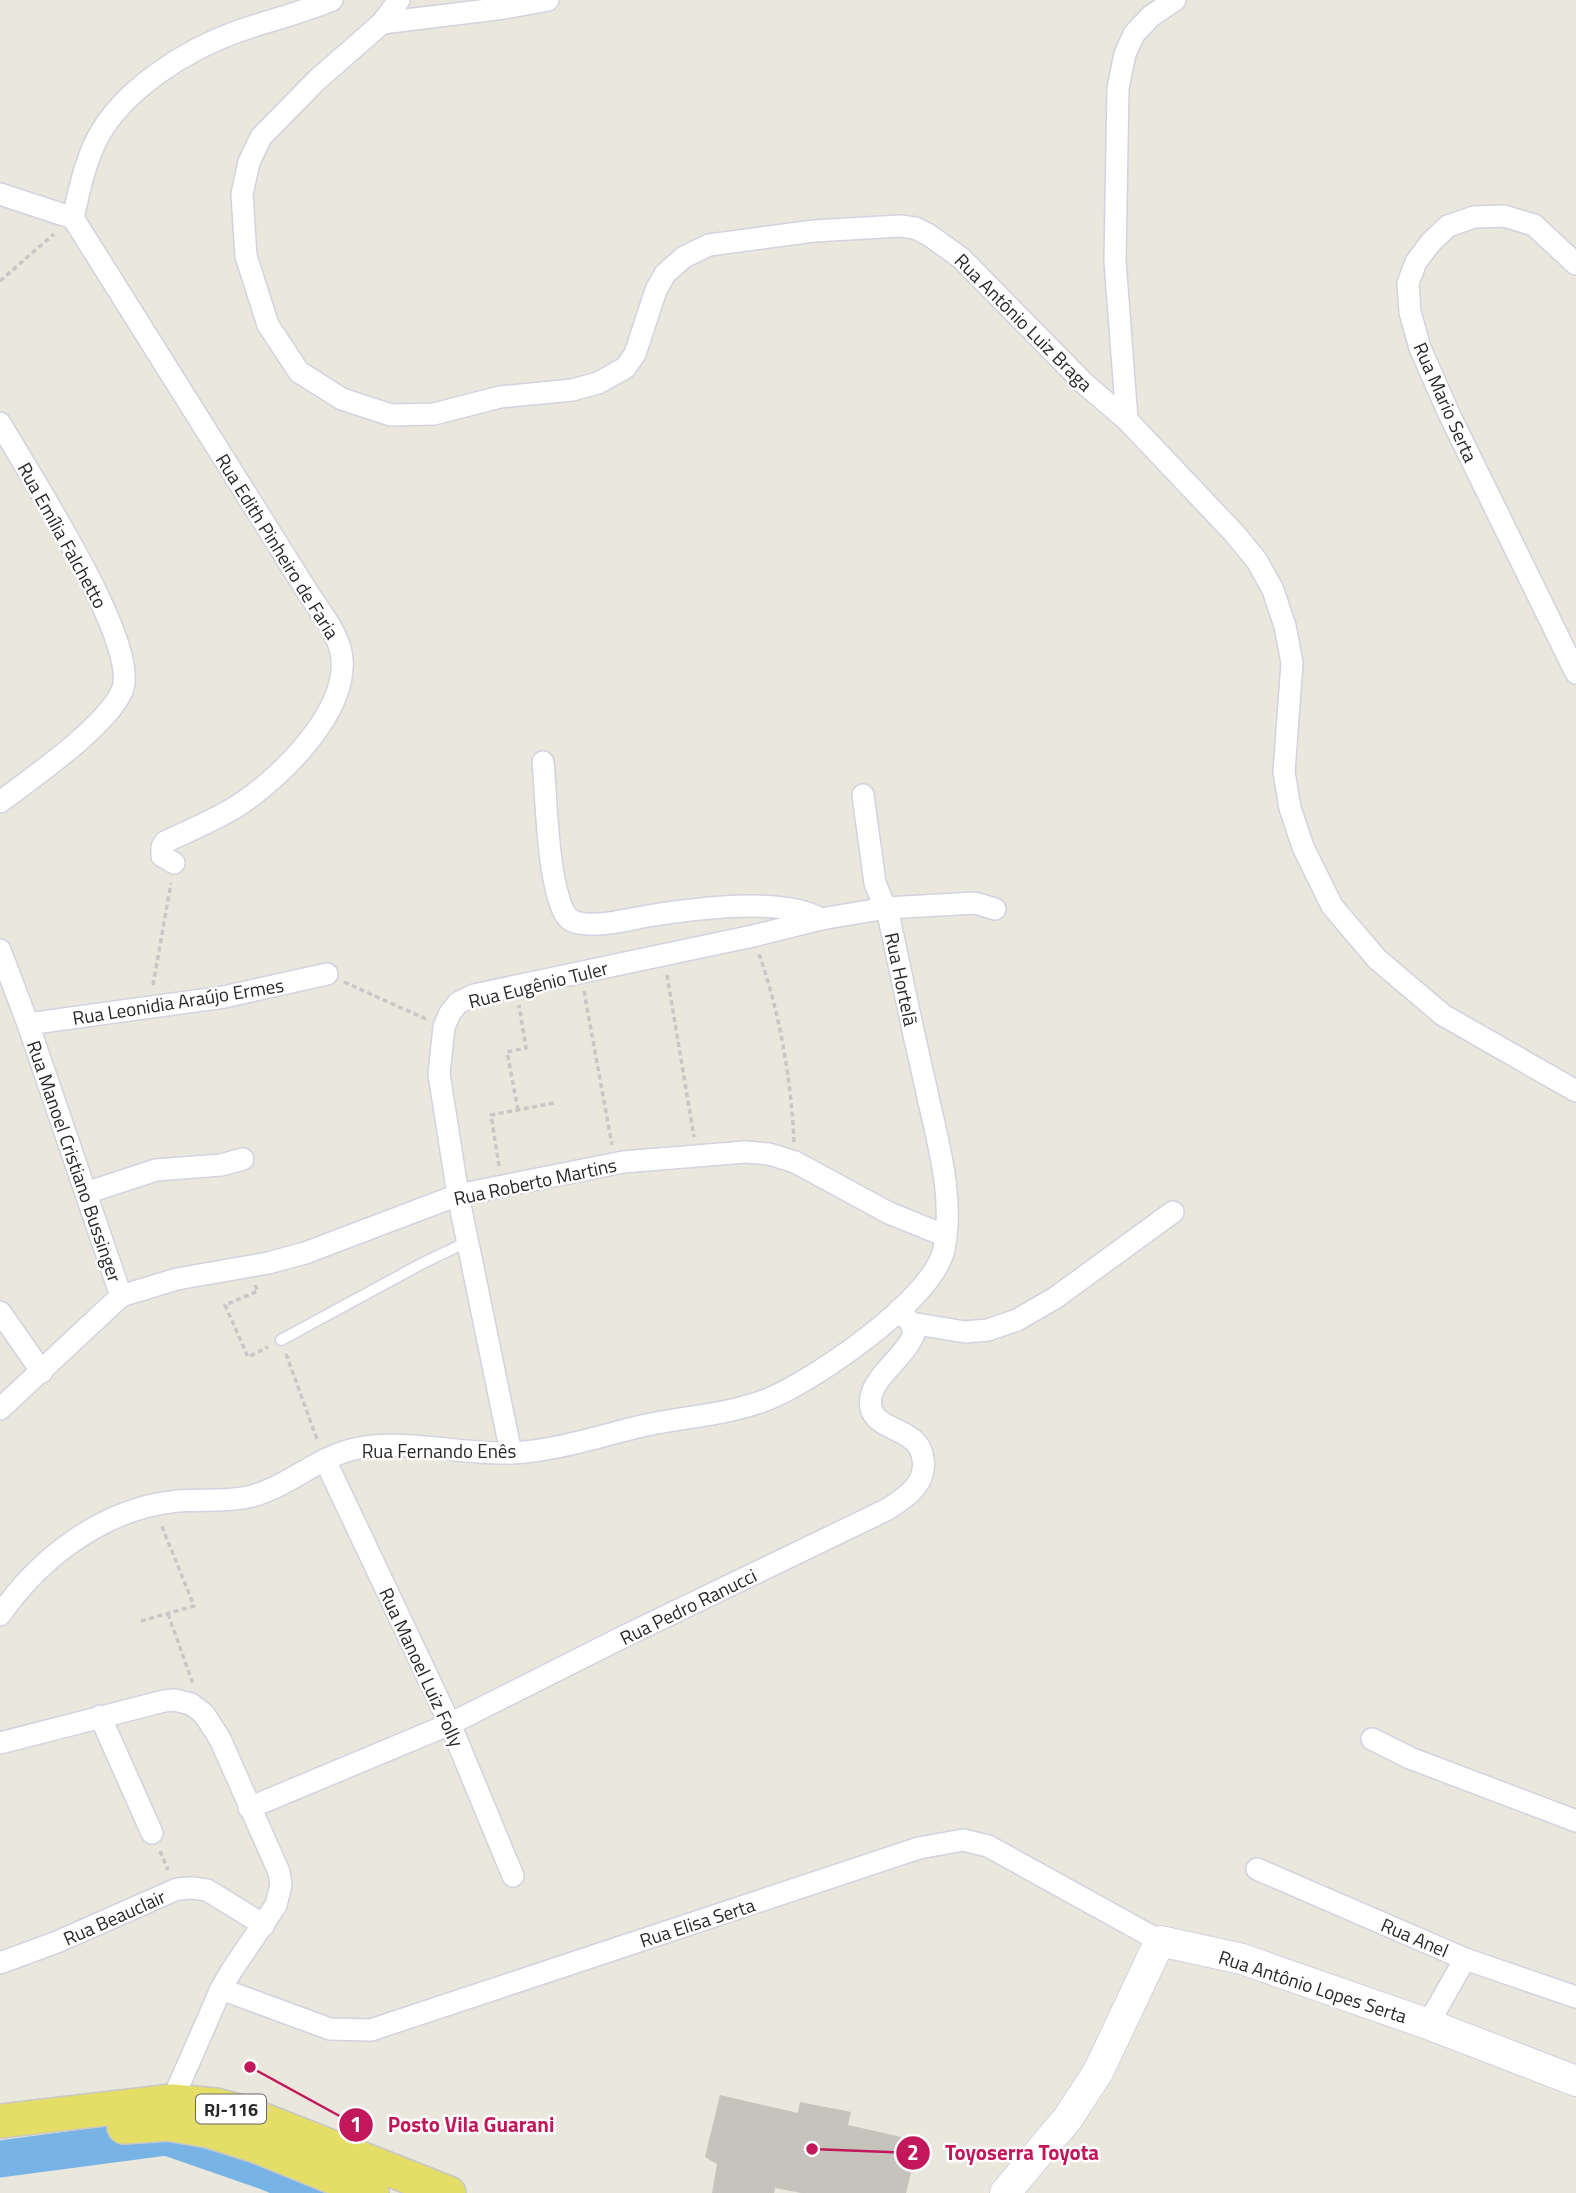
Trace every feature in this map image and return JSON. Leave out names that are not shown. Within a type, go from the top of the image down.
[{"type":"main road","name":"RJ-116","points":[[0,2140],[216,2105],[246,2113],[449,2193]]},
{"type":"main road","name":"RJ-116","points":[[0,2121],[170,2112],[208,2132],[256,2146],[372,2193]]},
{"type":"street","points":[[0,194],[73,218],[84,171],[98,136],[116,111],[137,90],[184,55],[234,33],[332,0]]},
{"type":"street","name":"Rua Antônio Luiz Braga","points":[[399,0],[382,23],[317,80],[261,137],[249,162],[242,194],[246,256],[268,325],[299,372],[342,399],[391,415],[434,414],[500,397],[572,390],[598,383],[625,368],[635,354],[656,290],[665,274],[684,257],[709,245],[814,231],[900,226],[915,228],[929,235],[961,258],[1085,384],[1127,420],[1235,534],[1257,561],[1273,590],[1285,626],[1292,663],[1284,772],[1290,808],[1303,847],[1332,906],[1377,959],[1443,1015],[1576,1091]]},
{"type":"street","points":[[382,23],[548,0]]},
{"type":"street","points":[[1127,420],[1115,261],[1118,88],[1125,54],[1134,34],[1152,16],[1175,0]]},
{"type":"street","name":"Rua Mario Serta","points":[[1576,264],[1534,225],[1504,216],[1474,217],[1448,226],[1431,242],[1416,262],[1408,283],[1410,312],[1420,348],[1450,416],[1576,673]]},
{"type":"street","name":"Rua Edith Pinheiro de Faria","points":[[73,218],[307,591],[337,640],[341,655],[342,674],[338,691],[327,714],[307,742],[261,789],[240,805],[164,842],[162,856],[174,863]]},
{"type":"street","name":"Rua Emília Falchetto","points":[[0,423],[93,583],[119,641],[126,678],[122,692],[112,708],[82,737],[0,802]]},
{"type":"street","name":"Rua Eugênio Tuler","points":[[543,762],[550,850],[557,890],[564,912],[573,922],[582,924],[620,921],[682,910],[737,907],[800,909],[821,919]]},
{"type":"street","name":"Rua Hortelã","points":[[863,795],[875,883],[886,908],[942,1163]]},
{"type":"street","name":"Rua Eugênio Tuler","points":[[511,1453],[458,1195],[439,1074],[444,1027],[458,1003],[474,995],[515,985],[753,936],[821,919],[886,908],[975,903],[995,909]]},
{"type":"street","name":"Rua Manoel Cristiano Bussinger","points":[[0,950],[121,1296],[0,1409]]},
{"type":"street","name":"Rua Leonidia Araújo Ermes","points":[[28,1024],[224,998],[327,974]]},
{"type":"street","name":"Rua Roberto Martins","points":[[121,1296],[177,1279],[306,1253],[458,1195],[616,1164],[745,1152],[769,1154],[796,1162],[889,1213],[946,1236]]},
{"type":"street","points":[[86,1193],[156,1170],[221,1165],[243,1159]]},
{"type":"street","name":"Rua Fernando Enês","points":[[0,1615],[30,1577],[67,1545],[104,1521],[133,1510],[178,1501],[251,1497],[351,1450],[379,1447],[440,1448],[511,1453],[583,1442],[640,1426],[734,1409],[764,1401],[798,1386],[905,1316],[932,1276],[942,1257],[946,1236],[947,1190],[942,1163]]},
{"type":"street","points":[[905,1316],[965,1332],[988,1330],[1017,1320],[1055,1298],[1172,1212]]},
{"type":"street","points":[[0,1312],[42,1372]]},
{"type":"street","name":"Rua Pedro Ranucci","points":[[249,1808],[450,1724],[888,1509],[910,1494],[925,1469],[922,1451],[909,1436],[880,1422],[872,1410],[870,1398],[877,1384],[912,1340],[914,1334],[905,1316]]},
{"type":"street","name":"Rua Manoel Luiz Folly","points":[[325,1460],[450,1724],[513,1876]]},
{"type":"street","points":[[0,1743],[100,1716],[175,1700],[191,1704],[204,1714],[220,1739],[279,1872],[280,1895],[222,1989],[170,2112]]},
{"type":"street","points":[[100,1716],[152,1833]]},
{"type":"street","points":[[1372,1739],[1410,1758],[1576,1821]]},
{"type":"street","name":"Rua Elisa Serta","points":[[222,1989],[330,2029],[371,2030],[919,1848],[963,1840],[988,1846],[1160,1941]]},
{"type":"street","name":"Rua Anel","points":[[1257,1869],[1465,1959],[1576,1997]]},
{"type":"street","name":"Rua Beauclair","points":[[0,1963],[57,1942],[177,1889],[207,1890],[264,1924]]},
{"type":"street","points":[[1005,2193],[1068,2118],[1098,2072],[1160,1941]]},
{"type":"street","name":"Rua Antônio Lopes Serta","points":[[1160,1941],[1242,1959],[1428,2024],[1576,2081]]},
{"type":"street","name":"Rua Antônio Lopes Serta","points":[[1428,2024],[1465,1959]]},
{"type":"lane","points":[[281,1340],[469,1241]]},
{"type":"path","points":[[0,281],[73,218]]},
{"type":"path","points":[[149,1008],[174,863]]},
{"type":"path","points":[[753,936],[775,1005],[793,1107],[796,1162]]},
{"type":"path","points":[[663,955],[697,1156]]},
{"type":"path","points":[[580,972],[616,1164]]},
{"type":"path","points":[[327,974],[444,1027]]},
{"type":"path","points":[[515,985],[526,1048],[507,1052],[518,1110]]},
{"type":"path","points":[[502,1186],[491,1115],[554,1103]]},
{"type":"path","points":[[247,1266],[258,1291],[225,1305],[248,1357],[281,1340],[325,1460]]},
{"type":"path","points":[[141,1621],[194,1606],[153,1506]]},
{"type":"path","points":[[168,1614],[204,1714]]},
{"type":"path","points":[[152,1833],[177,1889]]},
{"type":"building","points":[[720,2095],[798,2113],[800,2102],[851,2112],[848,2125],[919,2141],[906,2193],[801,2193],[775,2188],[774,2193],[712,2193],[717,2164],[705,2157]]},
{"type":"waterway","points":[[0,2159],[167,2137],[265,2171],[318,2193]]},
{"type":"place","name":"Posto Vila Guarani","points":[[250,2067]]},
{"type":"place","name":"Toyoserra Toyota","points":[[812,2149]]}]
